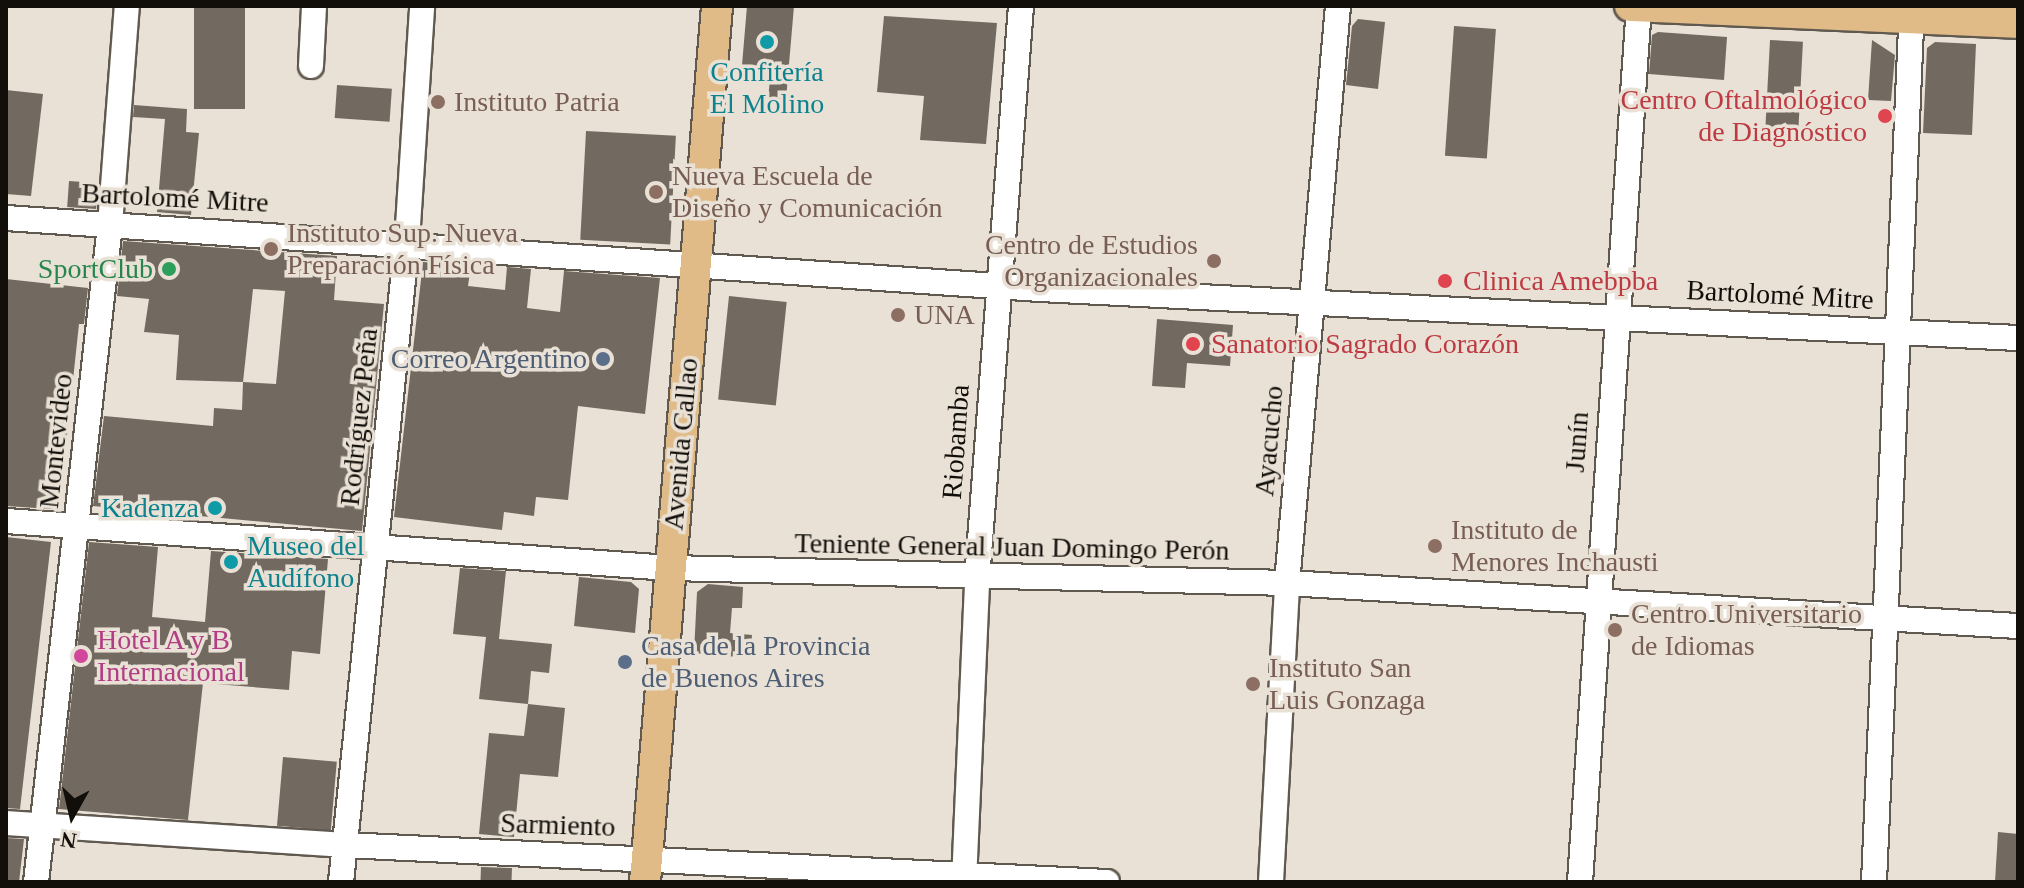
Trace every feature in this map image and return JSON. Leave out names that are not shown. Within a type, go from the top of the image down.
[{"type":"main road","name":"Avenida Callao","points":[[646,870],[717,6]]},
{"type":"main road","points":[[1630,6],[1912,13],[2018,23]]},
{"type":"street","name":"Montevideo","points":[[36,882],[110,225],[127,6]]},
{"type":"street","points":[[311,66],[314,6]]},
{"type":"street","name":"Rodríguez Peña","points":[[341,882],[407,241],[422,6]]},
{"type":"street","name":"Riobamba","points":[[964,878],[977,579],[996,286],[1021,6]]},
{"type":"street","name":"Ayacucho","points":[[1271,882],[1287,583],[1338,6]]},
{"type":"street","name":"Junín","points":[[1580,882],[1596,603],[1639,6]]},
{"type":"street","points":[[1874,882],[1888,617],[1912,13]]},
{"type":"street","name":"Bartolomé Mitre","points":[[6,218],[407,241],[996,286],[2018,338]]},
{"type":"street","name":"Teniente General Juan Domingo Perón","points":[[6,521],[670,568],[977,579],[1287,583],[2018,626]]},
{"type":"street","name":"Sarmiento","points":[[6,823],[345,845],[646,870],[1107,882]]},
{"type":"building","points":[[194,6],[245,6],[245,109],[194,109]]},
{"type":"building","name":"Confitería El Molino","points":[[747,6],[794,6],[785,111],[767,110],[770,79],[741,77]]},
{"type":"building","points":[[884,16],[997,23],[986,144],[920,140],[924,96],[877,92]]},
{"type":"building","points":[[1358,19],[1385,22],[1378,89],[1346,85],[1352,26]]},
{"type":"building","points":[[1454,26],[1496,29],[1487,159],[1445,156]]},
{"type":"building","points":[[1658,32],[1727,37],[1724,80],[1649,74],[1652,35]]},
{"type":"building","points":[[1770,40],[1803,42],[1798,134],[1765,132]]},
{"type":"building","points":[[1872,40],[1895,55],[1891,101],[1868,100]]},
{"type":"building","points":[[1935,42],[1976,44],[1972,135],[1923,133],[1927,48]]},
{"type":"building","points":[[337,85],[392,89],[390,122],[335,118]]},
{"type":"building","points":[[6,90],[43,94],[31,196],[6,194]]},
{"type":"building","points":[[134,105],[187,109],[186,132],[199,133],[191,215],[157,212],[165,119],[133,117]]},
{"type":"building","points":[[586,131],[676,136],[670,245],[580,240]]},
{"type":"building","points":[[69,181],[98,183],[96,209],[67,207]]},
{"type":"building","points":[[123,241],[337,256],[334,300],[384,304],[362,531],[93,506],[104,416],[213,426],[214,408],[242,410],[243,382],[176,380],[179,335],[144,332],[149,299],[117,296]],"holes":[[[253,289],[285,291],[276,384],[243,382]]]},
{"type":"building","points":[[423,262],[471,265],[468,286],[505,290],[507,267],[531,269],[527,308],[560,312],[564,271],[660,278],[645,414],[578,406],[568,500],[536,497],[534,516],[504,512],[502,530],[394,517]]},
{"type":"building","points":[[6,279],[88,288],[84,324],[79,324],[60,501],[51,509],[6,506]]},
{"type":"building","points":[[729,296],[787,302],[776,405],[718,399]]},
{"type":"building","name":"Sanatorio Sagrado Corazón","points":[[1157,319],[1233,325],[1230,366],[1187,363],[1185,388],[1152,386]]},
{"type":"building","points":[[6,537],[51,542],[20,809],[6,808]]},
{"type":"building","points":[[89,542],[158,547],[152,617],[205,622],[211,551],[328,559],[320,654],[292,651],[289,690],[203,683],[188,820],[59,809]]},
{"type":"building","points":[[460,568],[506,571],[499,639],[552,644],[549,673],[531,671],[528,704],[479,699],[486,637],[453,634]]},
{"type":"building","points":[[579,577],[631,582],[639,589],[635,633],[574,626]]},
{"type":"building","points":[[708,584],[743,587],[742,608],[732,608],[730,633],[752,635],[750,658],[694,653],[697,592]]},
{"type":"building","points":[[528,704],[565,708],[558,777],[520,774],[514,837],[479,834],[489,733],[524,736]]},
{"type":"building","points":[[283,757],[337,762],[331,830],[277,826]]},
{"type":"building","points":[[1998,832],[2018,834],[2018,882],[1995,882]]},
{"type":"building","points":[[6,838],[24,839],[19,882],[6,882]]},
{"type":"building","points":[[481,867],[512,868],[511,882],[480,882]]},
{"type":"place","name":"Confitería El Molino","points":[[767,42]]},
{"type":"place","name":"Instituto Patria","points":[[438,102]]},
{"type":"place","name":"Centro Oftalmológico de Diagnóstico","points":[[1885,116]]},
{"type":"place","name":"Nueva Escuela de Diseño y Comunicación","points":[[656,192]]},
{"type":"place","name":"Instituto Sup. Nueva Preparación Física","points":[[271,249]]},
{"type":"place","name":"Centro de Estudios Organizacionales","points":[[1214,261]]},
{"type":"place","name":"SportClub","points":[[169,269]]},
{"type":"place","name":"Clinica Amebpba","points":[[1445,281]]},
{"type":"place","name":"UNA","points":[[898,315]]},
{"type":"place","name":"Sanatorio Sagrado Corazón","points":[[1193,344]]},
{"type":"place","name":"Correo Argentino","points":[[603,359]]},
{"type":"place","name":"Kadenza","points":[[215,508]]},
{"type":"place","name":"Instituto de Menores Inchausti","points":[[1435,546]]},
{"type":"place","name":"Museo del Audífono","points":[[231,562]]},
{"type":"place","name":"Centro Universitario de Idiomas","points":[[1615,630]]},
{"type":"place","name":"Hotel A y B Internacional","points":[[81,656]]},
{"type":"place","name":"Casa de la Provincia de Buenos Aires","points":[[625,662]]},
{"type":"place","name":"Instituto San Luis Gonzaga","points":[[1253,684]]}]
